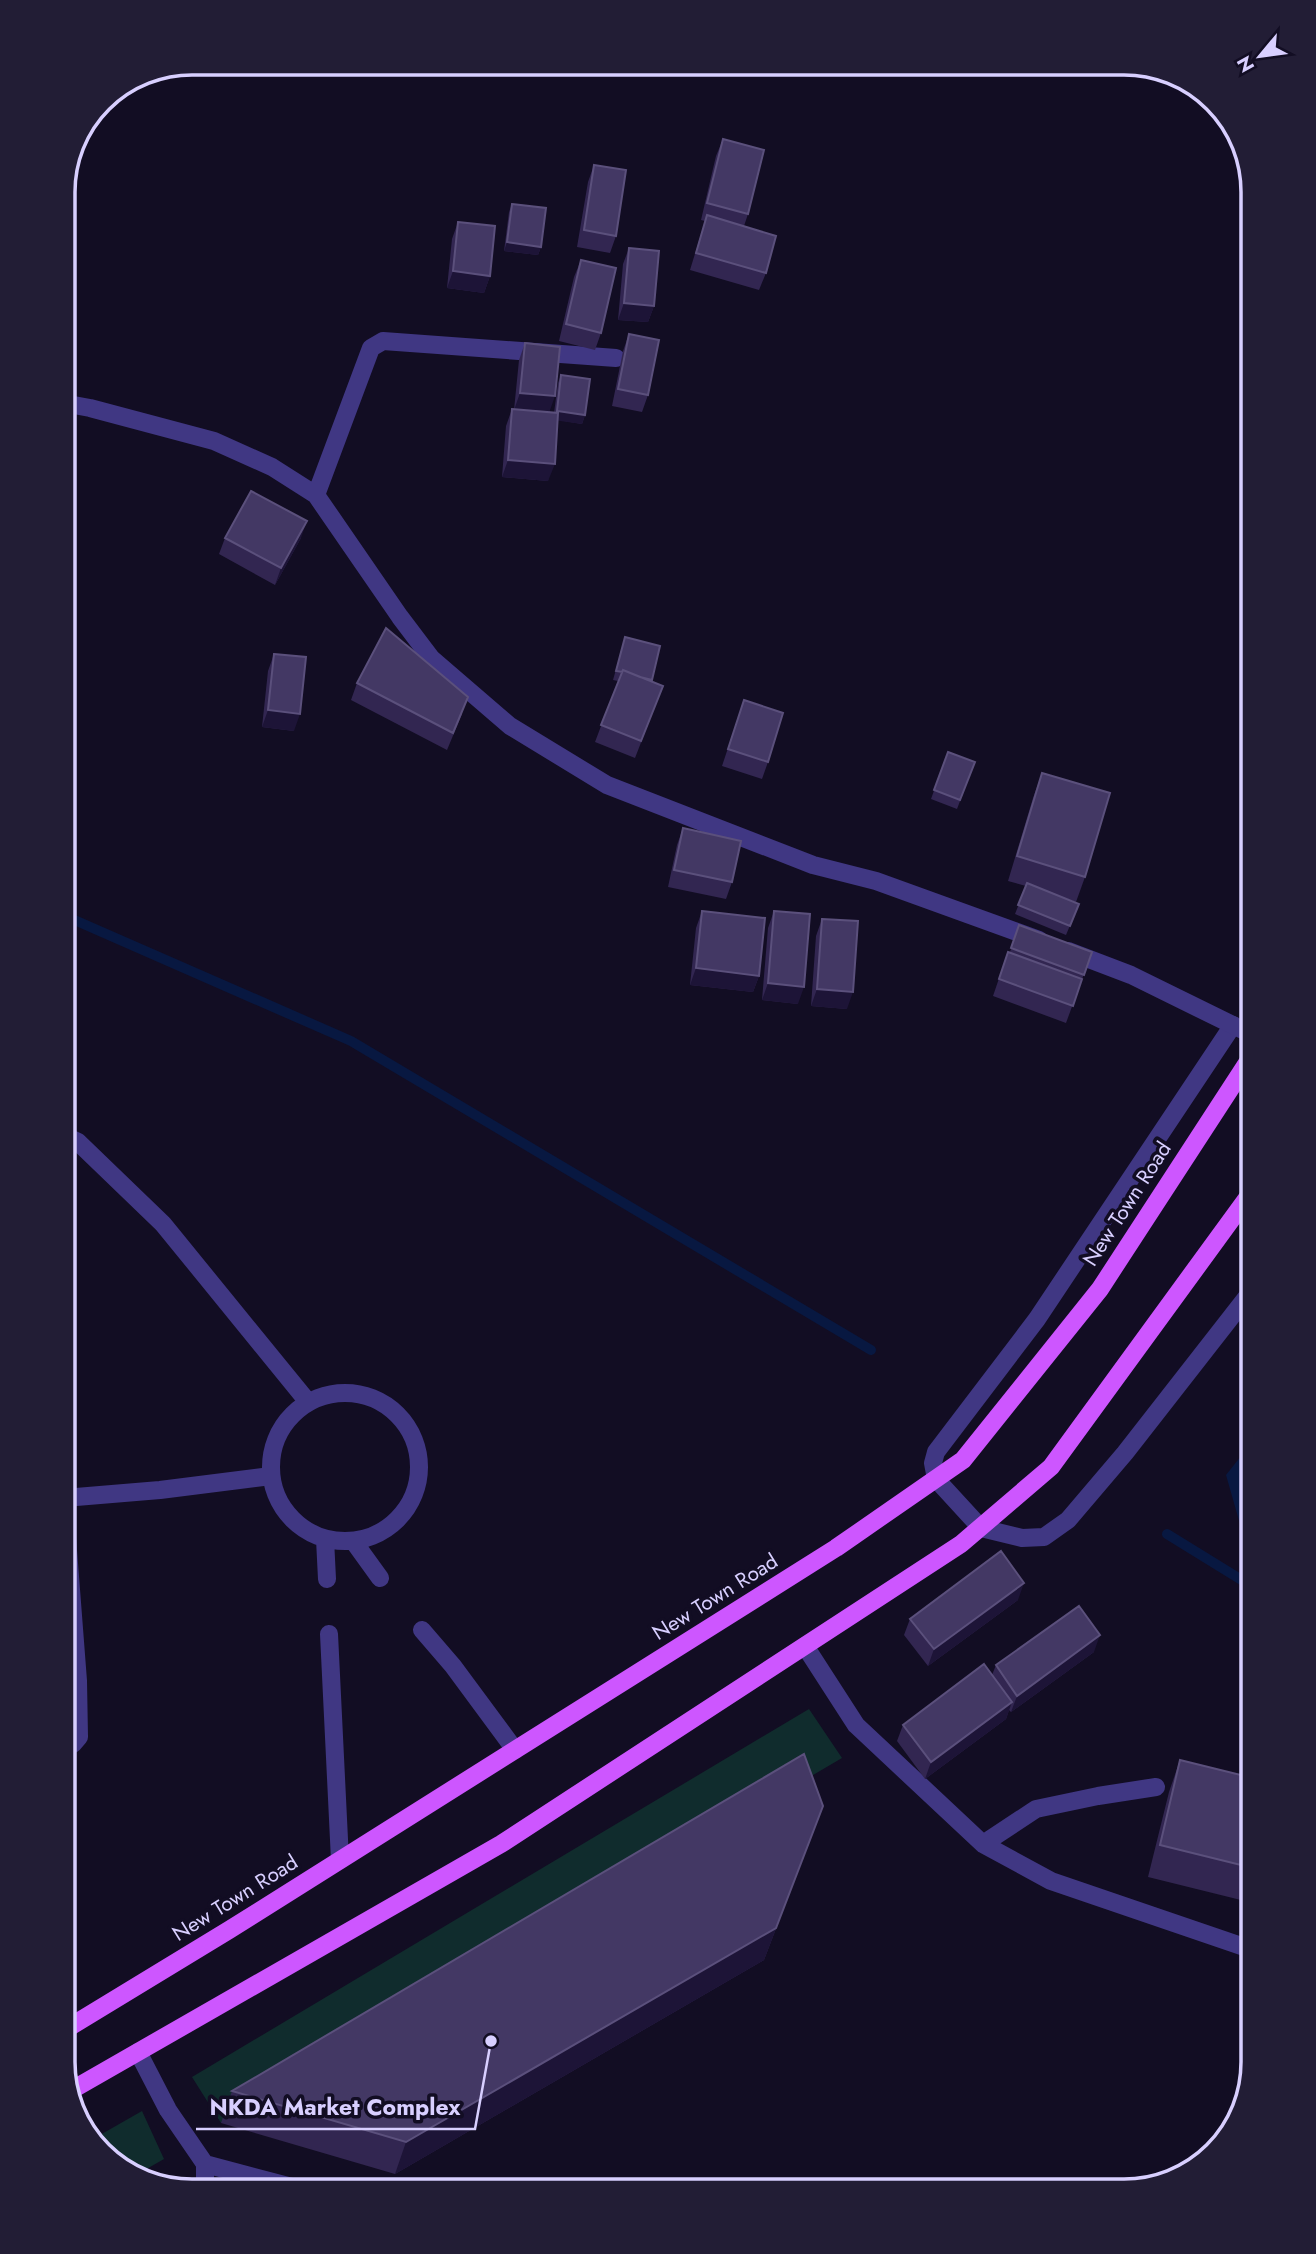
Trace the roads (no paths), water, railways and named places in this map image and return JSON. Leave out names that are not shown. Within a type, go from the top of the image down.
[{"type":"main road","name":"New Town Road","points":[[75,2024],[836,1548],[963,1460],[1100,1289],[1241,1072]]},
{"type":"main road","points":[[77,2087],[501,1844],[961,1544],[1051,1467],[1241,1207]]},
{"type":"street","points":[[316,495],[371,348],[376,344],[383,341],[616,359]]},
{"type":"street","points":[[75,405],[214,441],[272,467],[316,495],[431,658],[510,726],[607,785],[813,865],[876,881],[1131,975],[1241,1029]]},
{"type":"street","points":[[1233,1025],[1037,1319],[936,1452],[933,1463],[936,1479],[981,1528],[1022,1538],[1044,1537],[1068,1520],[1125,1453],[1241,1304]]},
{"type":"street","points":[[75,1141],[163,1224],[309,1402]]},
{"type":"street","points":[[336,1393],[365,1395],[391,1409],[410,1431],[419,1459],[417,1488],[404,1514],[382,1533],[354,1542],[325,1539],[299,1526],[280,1504],[271,1476],[273,1447],[287,1421],[309,1402],[336,1393]]},
{"type":"street","points":[[75,1494],[160,1490],[271,1476]]},
{"type":"street","points":[[325,1539],[327,1579]]},
{"type":"street","points":[[354,1542],[380,1578]]},
{"type":"street","points":[[422,1630],[453,1666],[515,1750]]},
{"type":"street","points":[[329,1634],[340,1860]]},
{"type":"street","points":[[75,1644],[79,1737],[75,1742]]},
{"type":"street","points":[[805,1646],[856,1725],[983,1844],[1051,1881],[1241,1946]]},
{"type":"street","points":[[983,1844],[1036,1809],[1156,1787]]},
{"type":"street","points":[[138,2052],[168,2110],[205,2164],[205,2179]]},
{"type":"street","points":[[205,2164],[262,2179]]},
{"type":"water","points":[[1241,1456],[1241,1528],[1226,1475]]},
{"type":"waterway","points":[[75,920],[351,1041],[871,1350]]},
{"type":"waterway","points":[[1167,1534],[1241,1580]]},
{"type":"place","name":"NKDA Market Complex","points":[[491,2041]]}]
